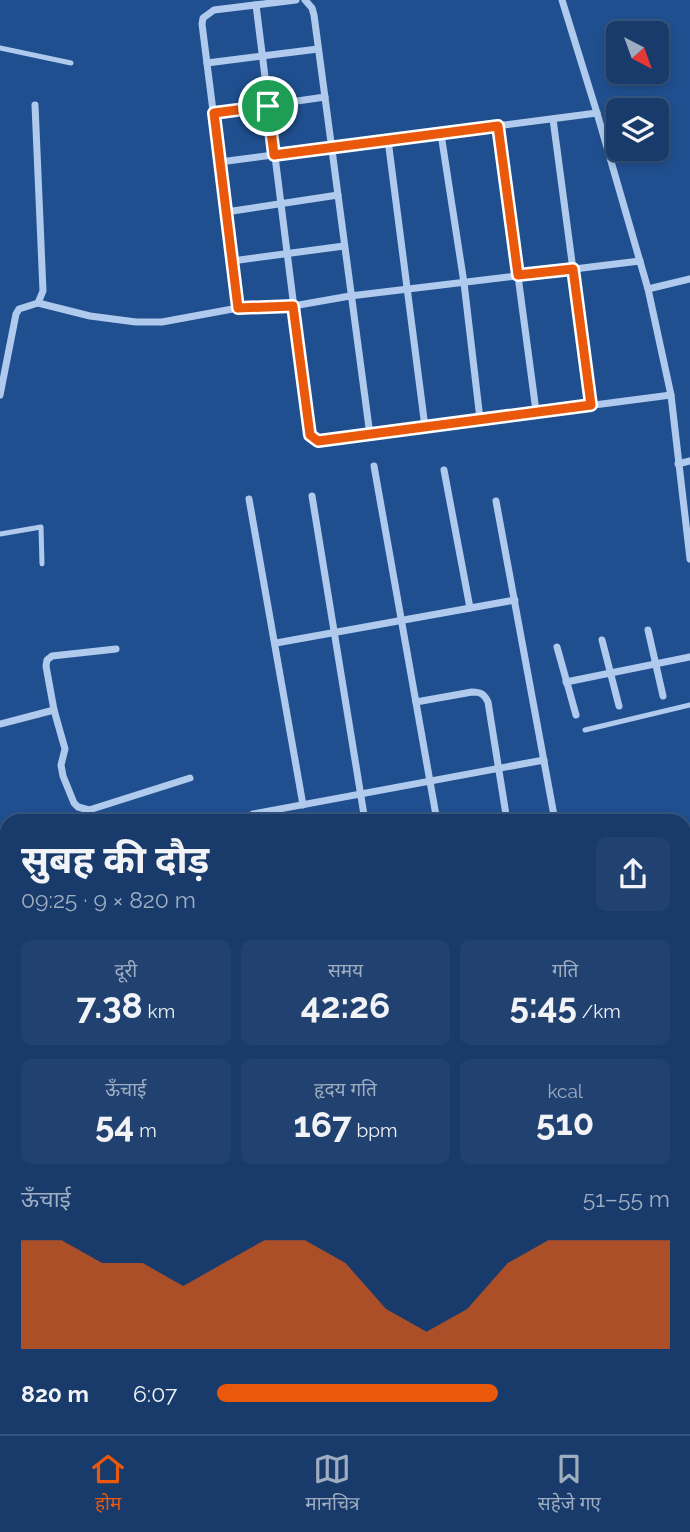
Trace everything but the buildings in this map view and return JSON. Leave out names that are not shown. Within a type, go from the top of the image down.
[{"type":"street","points":[[238,308],[203,18],[214,10],[296,0]]},
{"type":"street","points":[[305,0],[312,8],[370,435]]},
{"type":"street","points":[[562,0],[648,289],[671,395],[690,557]]},
{"type":"street","points":[[256,5],[310,435],[318,441],[671,395]]},
{"type":"street","points":[[207,63],[318,49]]},
{"type":"street","points":[[214,113],[325,97]]},
{"type":"street","points":[[35,105],[43,291],[38,303]]},
{"type":"street","points":[[220,162],[597,113]]},
{"type":"street","points":[[553,119],[591,405]]},
{"type":"street","points":[[498,126],[536,411]]},
{"type":"street","points":[[441,134],[464,283],[480,419]]},
{"type":"street","points":[[388,140],[425,426]]},
{"type":"street","points":[[226,212],[338,195]]},
{"type":"street","points":[[232,261],[344,246]]},
{"type":"street","points":[[0,395],[16,314],[19,309],[38,303],[90,316],[136,322],[162,322],[238,308],[293,306],[350,296],[640,261]]},
{"type":"street","points":[[648,289],[690,279]]},
{"type":"street","points":[[678,464],[690,461]]},
{"type":"street","points":[[374,466],[436,814]]},
{"type":"street","points":[[444,470],[470,608]]},
{"type":"street","points":[[312,496],[364,814]]},
{"type":"street","points":[[249,499],[303,805]]},
{"type":"street","points":[[496,501],[554,814]]},
{"type":"street","points":[[276,643],[515,600]]},
{"type":"street","points":[[648,630],[663,696]]},
{"type":"street","points":[[602,639],[619,706]]},
{"type":"street","points":[[557,647],[576,715]]},
{"type":"street","points":[[116,649],[52,656],[47,660],[54,709],[65,748],[61,765],[62,776],[74,803],[89,810],[190,778]]},
{"type":"street","points":[[566,682],[690,657]]},
{"type":"street","points":[[416,702],[472,692],[485,696],[506,814]]},
{"type":"street","points":[[0,724],[54,709]]},
{"type":"street","points":[[253,814],[544,760]]},
{"type":"street","points":[[89,810],[90,814]]},
{"type":"lane","points":[[0,48],[71,63]]},
{"type":"lane","points":[[0,534],[41,527],[42,565]]},
{"type":"lane","points":[[584,730],[690,705]]},
{"type":"route","points":[[268,106],[274,155],[498,126],[518,275],[573,269],[591,405],[314,440],[310,435],[293,306],[238,308],[214,113],[268,106]]}]
